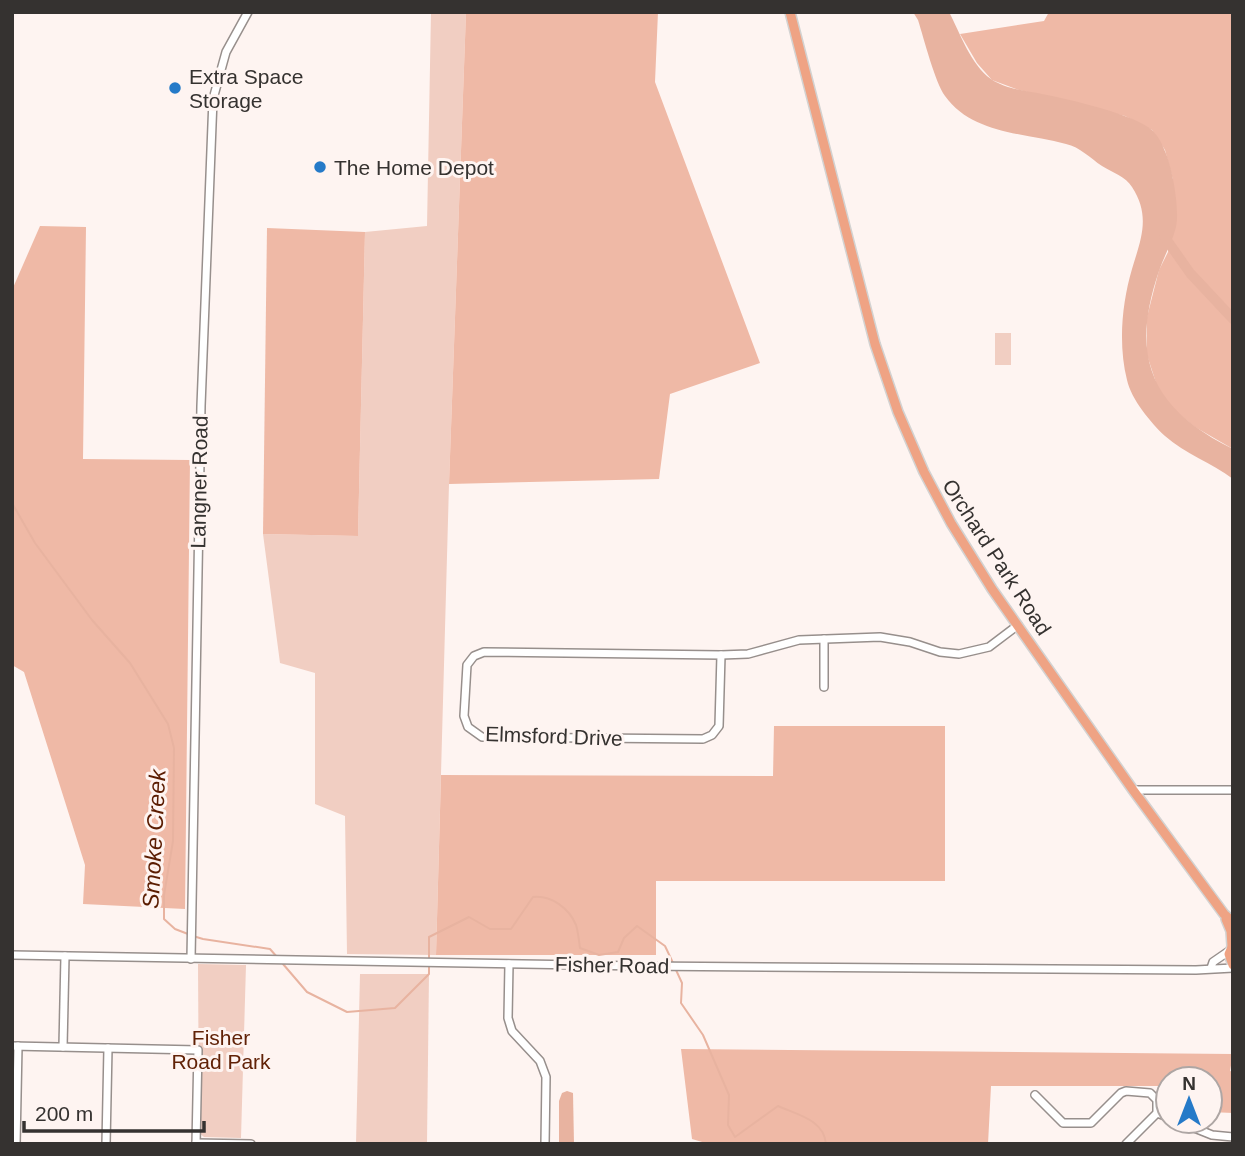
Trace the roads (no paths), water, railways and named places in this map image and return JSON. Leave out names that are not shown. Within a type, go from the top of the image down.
[{"type":"main road","name":"Orchard Park Road","points":[[789,12],[875,344],[895,405],[924,472],[941,506],[992,589],[1133,790],[1224,914],[1233,922]]},
{"type":"main road","name":"Orchard Park Road","points":[[1224,914],[1231,931],[1229,959],[1233,966]]},
{"type":"street","name":"Langner Road","points":[[191,959],[201,406],[213,99],[226,52],[247,12]]},
{"type":"street","name":"Elmsford Drive","points":[[721,655],[720,720],[716,732],[708,738],[489,738],[472,732],[466,722],[466,670],[470,660],[479,653],[721,655],[748,654],[789,641],[895,639],[940,652],[959,654],[989,647],[1018,625]]},
{"type":"street","points":[[824,639],[824,687]]},
{"type":"street","points":[[1133,790],[1233,790]]},
{"type":"street","points":[[1211,968],[1213,962],[1231,947]]},
{"type":"street","name":"Fisher Road","points":[[12,955],[674,966],[1214,970],[1233,966]]},
{"type":"street","points":[[63,1047],[65,956]]},
{"type":"street","points":[[509,964],[508,1018],[512,1031],[540,1061],[546,1077],[545,1144]]},
{"type":"street","points":[[16,1144],[15,1046],[198,1050],[196,1144],[251,1144]]},
{"type":"street","points":[[106,1144],[108,1048]]},
{"type":"street","points":[[1035,1095],[1063,1122],[1091,1123],[1121,1093],[1150,1093],[1154,1097]]},
{"type":"street","points":[[1126,1144],[1154,1115]]},
{"type":"street","points":[[1212,1135],[1233,1137]]},
{"type":"waterway","points":[[1164,236],[1190,273],[1233,319]]},
{"type":"waterway","name":"Smoke Creek","points":[[12,503],[35,543],[92,620],[130,663],[168,724],[174,748],[173,841],[164,895],[164,919],[175,929],[188,934]]},
{"type":"waterway","points":[[429,960],[429,937],[469,917],[490,929],[511,929],[533,897],[540,897],[553,900],[569,913],[576,925],[580,948],[599,955],[618,952],[624,938],[637,926],[665,946],[674,965]]},
{"type":"waterway","name":"Smoke Creek","points":[[193,936],[270,949],[277,957]]},
{"type":"waterway","name":"Smoke Creek","points":[[283,964],[307,992],[347,1012],[395,1008],[429,974],[429,966]]},
{"type":"waterway","points":[[676,970],[682,983],[681,1003],[703,1035],[729,1095],[728,1125],[735,1137],[778,1106],[815,1124],[824,1136],[826,1144]]},
{"type":"place","name":"Extra Space Storage","points":[[175,88]]},
{"type":"place","name":"The Home Depot","points":[[320,167]]},
{"type":"park label","name":"Fisher Road Park","points":[[221,1049]]}]
